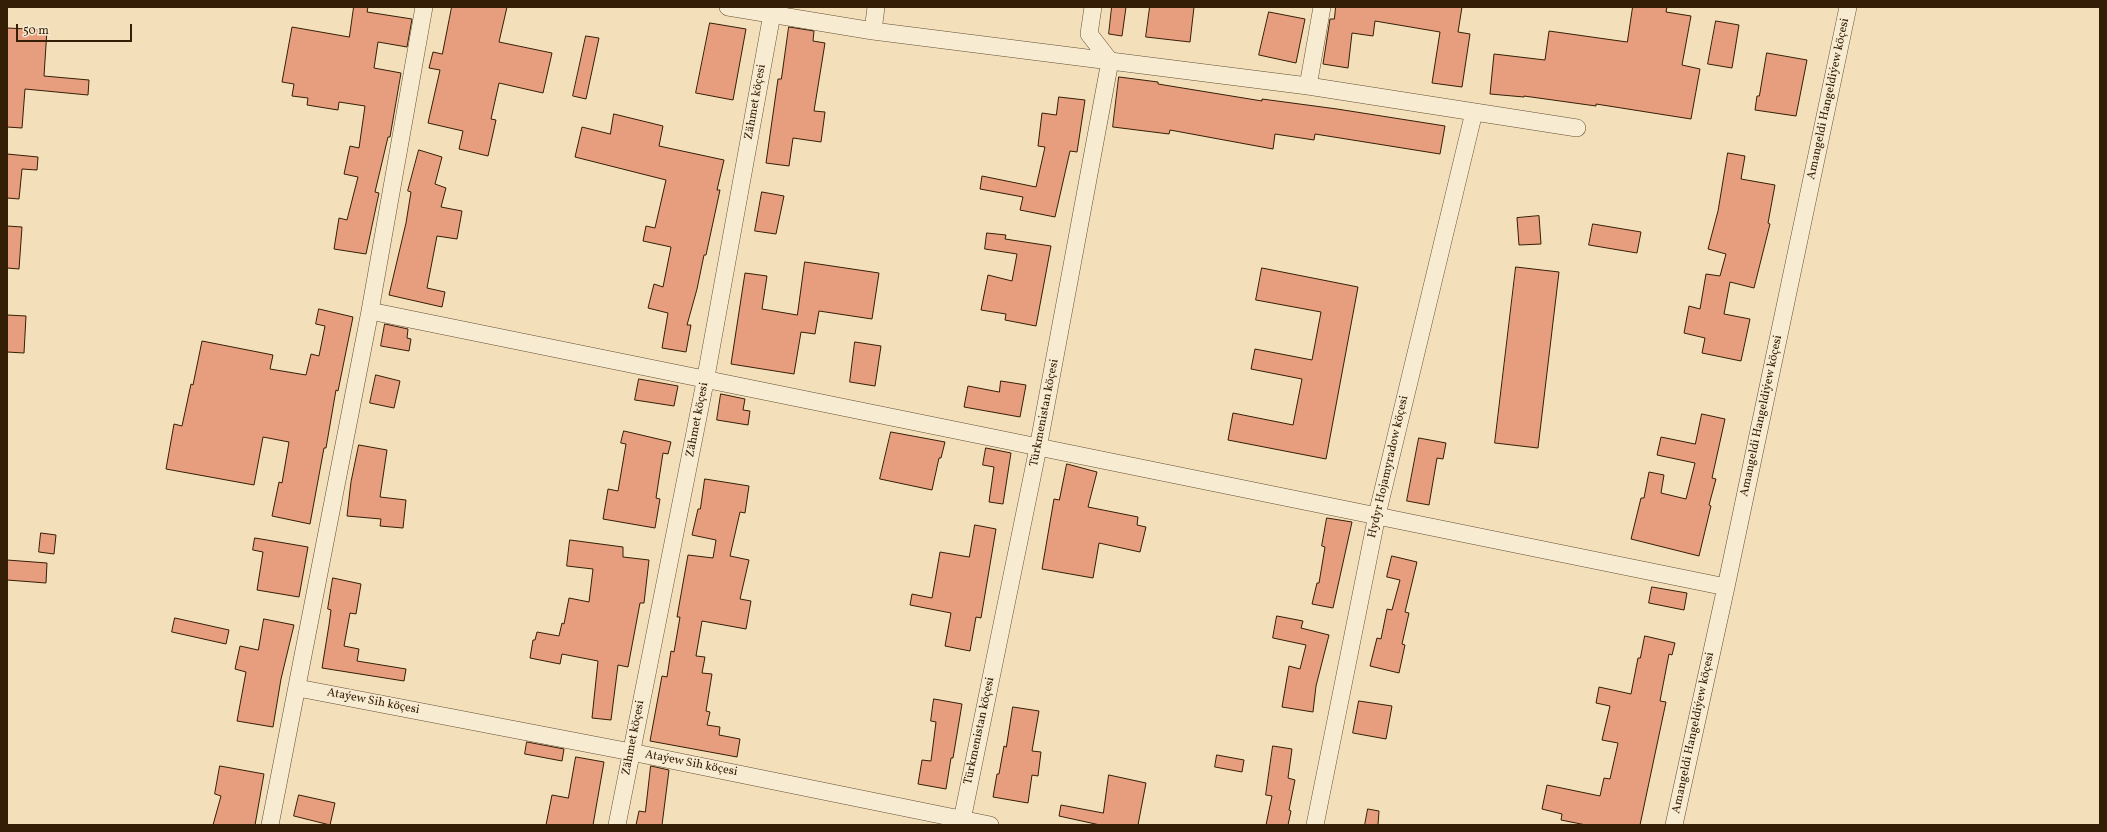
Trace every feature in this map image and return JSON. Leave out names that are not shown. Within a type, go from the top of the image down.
[{"type":"street","points":[[270,825],[298,688],[370,311],[424,7]]},
{"type":"street","points":[[728,7],[873,31],[1308,86],[1577,128]]},
{"type":"street","points":[[873,31],[876,7]]},
{"type":"street","points":[[1093,7],[1089,34],[1110,61]]},
{"type":"street","points":[[1308,86],[1322,7]]},
{"type":"street","name":"Amangeldi Hangeldiýew köçesi","points":[[1674,825],[1726,587],[1848,7]]},
{"type":"street","name":"Zähmet köçesi","points":[[617,825],[705,382],[772,14]]},
{"type":"street","name":"Türkmenistan köçesi","points":[[962,822],[1038,448],[1110,61]]},
{"type":"street","name":"Hydyr Hojamyradow köçesi","points":[[1315,825],[1377,515],[1474,112]]},
{"type":"street","points":[[370,311],[705,382],[1377,515],[1726,587]]},
{"type":"street","name":"Ataýew Sih köçesi","points":[[298,688],[631,752],[962,822],[990,825]]},
{"type":"building","points":[[354,7],[368,7],[367,12],[412,19],[407,47],[378,42],[374,68],[401,73],[390,137],[388,137],[375,192],[379,193],[366,254],[334,249],[339,218],[347,220],[358,177],[344,174],[350,146],[359,148],[365,106],[339,102],[338,110],[307,105],[308,98],[292,96],[294,84],[282,82],[292,27],[349,37]]},
{"type":"building","points":[[452,7],[507,7],[499,42],[552,53],[543,93],[499,83],[491,119],[496,120],[488,156],[459,149],[463,131],[428,123],[440,70],[429,68],[433,52],[442,54]]},
{"type":"building","points":[[1112,7],[1126,7],[1122,36],[1109,34]]},
{"type":"building","points":[[1150,7],[1194,7],[1190,42],[1146,37]]},
{"type":"building","points":[[1336,7],[1462,7],[1458,32],[1470,34],[1462,87],[1432,83],[1440,32],[1375,21],[1373,36],[1352,33],[1348,68],[1323,64],[1330,19],[1334,19]]},
{"type":"building","points":[[1633,7],[1667,7],[1666,12],[1691,16],[1682,65],[1700,69],[1691,119],[1596,104],[1596,106],[1524,96],[1490,94],[1494,54],[1545,60],[1549,31],[1627,42]]},
{"type":"building","points":[[1269,12],[1305,19],[1296,63],[1259,55]]},
{"type":"building","points":[[1716,21],[1739,25],[1732,68],[1708,64]]},
{"type":"building","points":[[710,23],[746,29],[733,100],[696,93]]},
{"type":"building","points":[[789,27],[814,31],[813,41],[825,43],[814,111],[825,112],[821,142],[793,138],[789,166],[766,163],[778,79],[781,79]]},
{"type":"building","points":[[7,28],[47,30],[44,76],[89,80],[88,95],[25,89],[22,128],[7,127]]},
{"type":"building","points":[[586,36],[599,38],[586,99],[573,96]]},
{"type":"building","points":[[1767,53],[1807,60],[1796,116],[1755,110]]},
{"type":"building","points":[[1119,77],[1158,82],[1158,84],[1262,101],[1262,99],[1337,109],[1445,126],[1440,154],[1315,134],[1314,140],[1275,134],[1273,149],[1170,130],[1169,134],[1113,127]]},
{"type":"building","points":[[1059,97],[1085,100],[1077,152],[1070,151],[1055,217],[1020,210],[1023,197],[980,189],[982,176],[1036,187],[1045,147],[1038,146],[1042,113],[1056,115]]},
{"type":"building","points":[[614,114],[663,126],[659,146],[724,160],[717,190],[720,190],[706,255],[704,255],[697,289],[687,325],[691,325],[686,352],[662,348],[668,313],[648,308],[654,284],[663,287],[671,247],[643,241],[646,226],[655,228],[666,180],[575,157],[582,127],[610,134]]},
{"type":"building","points":[[419,150],[442,157],[435,184],[446,188],[441,207],[462,211],[457,239],[437,236],[427,288],[445,292],[442,307],[389,295],[406,223],[411,192],[408,191]]},
{"type":"building","points":[[1728,153],[1745,156],[1741,179],[1775,185],[1768,223],[1770,224],[1754,288],[1730,282],[1724,314],[1750,319],[1741,361],[1702,353],[1705,338],[1684,333],[1689,306],[1700,309],[1706,274],[1720,276],[1726,254],[1708,249],[1718,211]]},
{"type":"building","points":[[7,154],[38,157],[37,170],[22,169],[19,199],[7,198]]},
{"type":"building","points":[[762,192],[784,196],[776,234],[755,231]]},
{"type":"building","points":[[1539,216],[1541,244],[1519,245],[1517,218]]},
{"type":"building","points":[[1593,224],[1641,232],[1637,253],[1589,245]]},
{"type":"building","points":[[7,226],[22,227],[19,269],[7,268]]},
{"type":"building","points":[[987,233],[1006,235],[1005,239],[1051,246],[1036,326],[1005,320],[1006,314],[981,310],[988,275],[1012,281],[1017,254],[985,249]]},
{"type":"building","points":[[805,262],[879,273],[872,319],[819,311],[815,334],[801,332],[794,374],[731,364],[745,273],[767,276],[762,309],[797,315]]},
{"type":"building","points":[[1516,267],[1559,272],[1538,448],[1495,443]]},
{"type":"building","points":[[1262,268],[1358,287],[1326,459],[1228,440],[1233,413],[1293,425],[1302,379],[1251,369],[1255,349],[1312,360],[1321,312],[1256,300]]},
{"type":"building","points":[[319,309],[353,317],[338,391],[336,390],[326,448],[324,448],[310,524],[272,516],[279,482],[282,483],[289,442],[263,437],[254,485],[166,469],[174,424],[182,426],[191,384],[193,385],[202,341],[273,355],[270,369],[306,375],[311,354],[319,356],[325,326],[316,324]]},
{"type":"building","points":[[7,315],[26,316],[24,353],[7,352]]},
{"type":"building","points":[[385,324],[408,329],[407,338],[411,339],[409,351],[381,346]]},
{"type":"building","points":[[855,342],[881,346],[875,386],[850,382]]},
{"type":"building","points":[[376,375],[400,381],[394,408],[370,403]]},
{"type":"building","points":[[639,379],[678,386],[674,406],[635,400]]},
{"type":"building","points":[[1001,381],[1026,385],[1020,417],[964,407],[968,386],[999,392]]},
{"type":"building","points":[[721,394],[745,399],[743,410],[750,411],[748,425],[717,420]]},
{"type":"building","points":[[1702,414],[1725,419],[1712,478],[1716,479],[1709,505],[1711,506],[1699,556],[1631,539],[1641,498],[1644,498],[1649,472],[1664,475],[1661,493],[1686,499],[1695,463],[1657,455],[1661,437],[1695,444]]},
{"type":"building","points":[[624,431],[671,442],[668,454],[663,453],[656,498],[660,499],[655,528],[603,519],[608,489],[618,491],[626,444],[621,443]]},
{"type":"building","points":[[891,432],[945,442],[941,458],[939,458],[932,490],[880,479]]},
{"type":"building","points":[[1419,438],[1446,443],[1443,459],[1437,458],[1429,505],[1407,501]]},
{"type":"building","points":[[359,445],[387,450],[380,497],[406,500],[403,528],[380,526],[381,519],[347,516],[351,482]]},
{"type":"building","points":[[986,448],[1011,453],[1003,504],[989,502],[994,467],[983,465]]},
{"type":"building","points":[[1067,464],[1097,472],[1088,507],[1138,517],[1137,525],[1146,527],[1140,552],[1099,543],[1093,578],[1042,569],[1054,499],[1059,500]]},
{"type":"building","points":[[705,479],[749,486],[745,513],[740,512],[730,556],[749,560],[740,599],[751,601],[746,629],[702,621],[696,656],[705,657],[702,673],[712,674],[706,711],[710,712],[707,725],[720,727],[719,735],[740,739],[737,757],[650,741],[662,676],[667,677],[671,651],[674,652],[680,617],[677,617],[688,555],[713,558],[716,540],[692,535],[698,509],[700,509]]},
{"type":"building","points":[[1327,518],[1352,522],[1333,608],[1312,604],[1317,583],[1319,583],[1325,547],[1322,546]]},
{"type":"building","points":[[975,525],[996,529],[981,618],[976,617],[970,651],[945,646],[951,613],[910,605],[912,594],[932,598],[940,552],[969,557]]},
{"type":"building","points":[[41,533],[56,535],[54,554],[39,552]]},
{"type":"building","points":[[255,538],[308,547],[299,597],[257,590],[263,552],[253,550]]},
{"type":"building","points":[[570,540],[623,547],[623,557],[649,560],[644,603],[640,603],[628,667],[618,665],[611,720],[592,718],[598,661],[562,654],[560,664],[530,658],[533,640],[535,640],[537,632],[559,636],[562,623],[564,624],[569,598],[589,602],[593,569],[567,566]]},
{"type":"building","points":[[1392,556],[1417,562],[1405,612],[1409,613],[1402,644],[1405,645],[1399,673],[1370,666],[1377,638],[1381,639],[1387,609],[1392,610],[1400,580],[1387,577]]},
{"type":"building","points":[[7,560],[47,563],[46,583],[7,580]]},
{"type":"building","points":[[333,578],[361,584],[356,614],[350,613],[344,646],[359,649],[357,661],[406,669],[404,681],[322,668],[331,610],[328,609]]},
{"type":"building","points":[[1652,587],[1687,593],[1684,610],[1649,603]]},
{"type":"building","points":[[1277,616],[1303,621],[1301,628],[1329,635],[1316,686],[1313,712],[1282,707],[1289,666],[1300,669],[1306,645],[1273,638]]},
{"type":"building","points":[[175,618],[229,630],[226,644],[172,632]]},
{"type":"building","points":[[264,619],[294,625],[281,679],[273,727],[237,721],[246,672],[235,669],[240,646],[258,650]]},
{"type":"building","points":[[1645,636],[1675,643],[1672,655],[1669,654],[1660,701],[1666,702],[1640,825],[1586,825],[1561,820],[1562,814],[1542,809],[1547,785],[1600,796],[1604,778],[1610,779],[1618,743],[1602,740],[1610,706],[1596,703],[1599,687],[1631,694],[1638,658],[1640,658]]},
{"type":"building","points":[[934,699],[962,704],[946,789],[918,784],[922,760],[931,761],[936,722],[931,721]]},
{"type":"building","points":[[1359,701],[1392,706],[1386,739],[1353,733]]},
{"type":"building","points":[[1013,707],[1039,711],[1032,751],[1041,752],[1038,776],[1032,775],[1028,803],[993,797],[1004,746],[1006,747]]},
{"type":"building","points":[[527,742],[564,749],[562,761],[525,754]]},
{"type":"building","points":[[1273,746],[1292,749],[1288,778],[1295,780],[1289,810],[1291,811],[1288,825],[1266,825],[1272,796],[1266,795]]},
{"type":"building","points":[[1217,755],[1244,760],[1242,772],[1215,767]]},
{"type":"building","points":[[576,757],[604,762],[593,825],[546,825],[552,795],[568,798]]},
{"type":"building","points":[[220,766],[264,774],[255,825],[213,825],[221,796],[215,794]]},
{"type":"building","points":[[651,766],[669,770],[662,825],[636,825],[639,811],[645,812]]},
{"type":"building","points":[[1109,775],[1146,783],[1138,825],[1100,825],[1059,816],[1061,805],[1103,813]]},
{"type":"building","points":[[299,795],[335,803],[330,825],[294,816]]},
{"type":"building","points":[[1368,809],[1379,811],[1378,825],[1365,825]]}]
